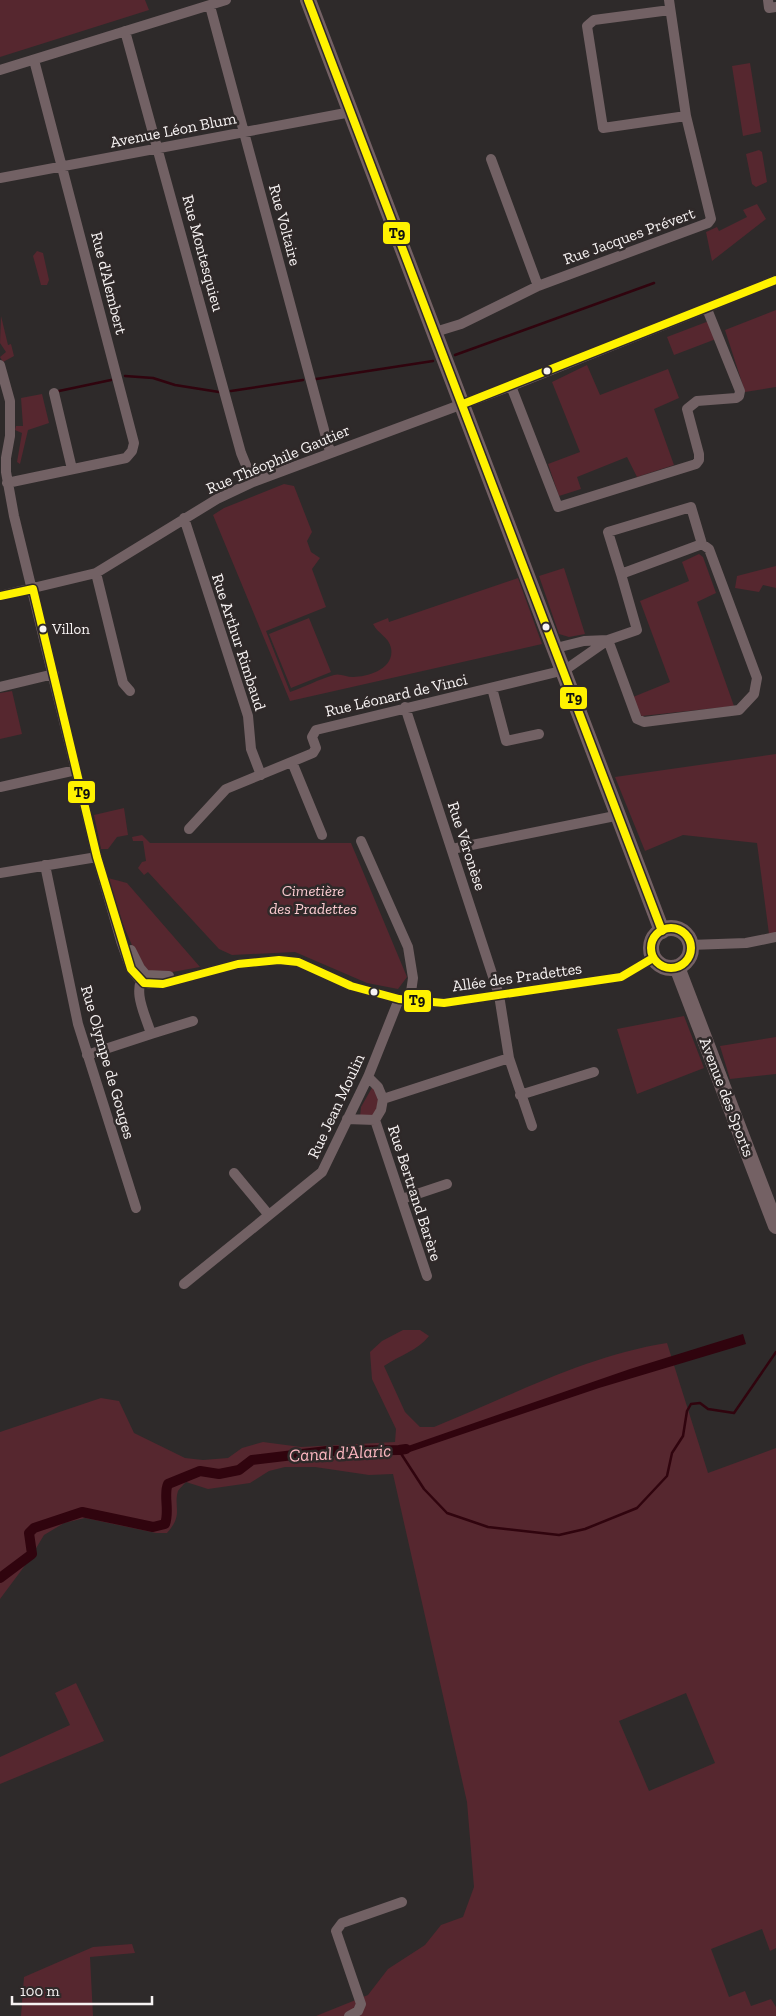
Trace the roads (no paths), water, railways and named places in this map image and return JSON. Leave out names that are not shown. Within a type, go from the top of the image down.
[{"type":"main road","points":[[308,0],[565,670],[662,931]]},
{"type":"main road","points":[[668,929],[680,931],[688,939],[690,945],[689,956],[677,967],[661,966],[653,958],[652,944],[654,938],[662,931],[668,929]]},
{"type":"main road","name":"Avenue des Sports","points":[[677,967],[776,1226]]},
{"type":"street","points":[[0,70],[226,0]]},
{"type":"street","points":[[768,0],[769,8],[776,7]]},
{"type":"street","points":[[670,5],[594,20],[587,26],[603,128],[686,116]]},
{"type":"street","name":"Rue Jacques Prévert","points":[[435,332],[461,324],[538,286],[708,223],[711,219],[686,116],[670,5]]},
{"type":"street","name":"Rue Voltaire","points":[[210,6],[330,452]]},
{"type":"street","name":"Rue Montesquieu","points":[[125,31],[159,148],[241,453],[253,482]]},
{"type":"street","name":"Rue d'Alembert","points":[[8,483],[126,458],[132,451],[134,443],[34,60]]},
{"type":"street","name":"Avenue Léon Blum","points":[[0,178],[351,112]]},
{"type":"street","points":[[491,159],[538,286]]},
{"type":"street","name":"Rue Théophile Gautier","points":[[0,596],[96,573],[218,498],[253,482],[511,386],[776,280]]},
{"type":"street","points":[[511,386],[558,506],[696,464],[700,454],[688,409],[697,401],[736,398],[739,396],[740,391],[707,309]]},
{"type":"street","points":[[0,365],[10,401],[10,436],[6,458],[8,483],[97,857],[116,920],[142,977],[138,989],[151,1034]]},
{"type":"street","points":[[54,393],[72,469]]},
{"type":"street","points":[[556,648],[584,641],[608,640],[637,630],[608,532],[691,506],[702,544],[709,549],[750,659],[756,678],[754,694],[739,710],[644,722],[637,719],[608,640]]},
{"type":"street","name":"Rue Arthur Rimbaud","points":[[184,518],[248,716],[251,749],[261,775]]},
{"type":"street","points":[[621,574],[702,544]]},
{"type":"street","points":[[96,573],[123,683],[130,692]]},
{"type":"street","name":"Rue Léonard de Vinci","points":[[189,829],[226,789],[313,753],[316,748],[312,737],[316,730],[405,707],[565,670],[573,667],[608,640]]},
{"type":"street","points":[[0,686],[54,674]]},
{"type":"street","points":[[492,688],[506,741],[538,734]]},
{"type":"street","name":"Rue Véronèse","points":[[405,707],[499,995],[509,1058],[532,1126]]},
{"type":"street","points":[[292,762],[322,835]]},
{"type":"street","points":[[0,787],[76,770]]},
{"type":"street","points":[[452,849],[620,815]]},
{"type":"street","name":"Rue Jean Moulin","points":[[184,1284],[322,1172],[414,978],[408,947],[361,841]]},
{"type":"street","points":[[0,872],[97,857]]},
{"type":"street","name":"Rue Olympe de Gouges","points":[[44,865],[78,1024],[136,1208]]},
{"type":"street","points":[[690,945],[746,943],[776,937]]},
{"type":"street","name":"Allée des Pradettes","points":[[142,977],[200,973],[238,964],[271,961],[298,962],[351,986],[404,999],[444,1002],[621,977],[653,958]]},
{"type":"street","points":[[87,1055],[193,1021]]},
{"type":"street","points":[[368,1077],[378,1087],[383,1099],[509,1058]]},
{"type":"street","points":[[520,1095],[594,1072]]},
{"type":"street","name":"Rue Bertrand Barère","points":[[383,1099],[381,1110],[375,1120],[427,1276]]},
{"type":"street","name":"Rue Bertrand Barère","points":[[347,1119],[375,1120]]},
{"type":"street","points":[[234,1173],[268,1214]]},
{"type":"street","points":[[402,1199],[447,1184]]},
{"type":"street","points":[[349,2016],[358,2011],[361,2004],[336,1931],[342,1923],[402,1902]]},
{"type":"waterway","points":[[455,355],[654,283]]},
{"type":"waterway","points":[[316,379],[433,361]]},
{"type":"waterway","points":[[125,376],[153,378],[175,385],[219,392]]},
{"type":"waterway","points":[[59,391],[111,380]]},
{"type":"waterway","points":[[231,391],[303,380]]},
{"type":"waterway","points":[[400,1452],[424,1489],[447,1513],[488,1527],[559,1535],[585,1529],[637,1508],[667,1476],[672,1453],[683,1436],[687,1411],[691,1404],[700,1403],[708,1409],[734,1413],[776,1352]]},
{"type":"waterway","name":"Canal d'Alaric","points":[[0,1578],[32,1554],[29,1533],[34,1528],[82,1512],[153,1527],[165,1524],[168,1484],[200,1471],[219,1474],[239,1470],[252,1460],[327,1451],[406,1449]]},
{"type":"place","name":"Villon","points":[[43,629]]},
{"type":"park label","name":"Cimetière des Pradettes","points":[[313,899]]}]
